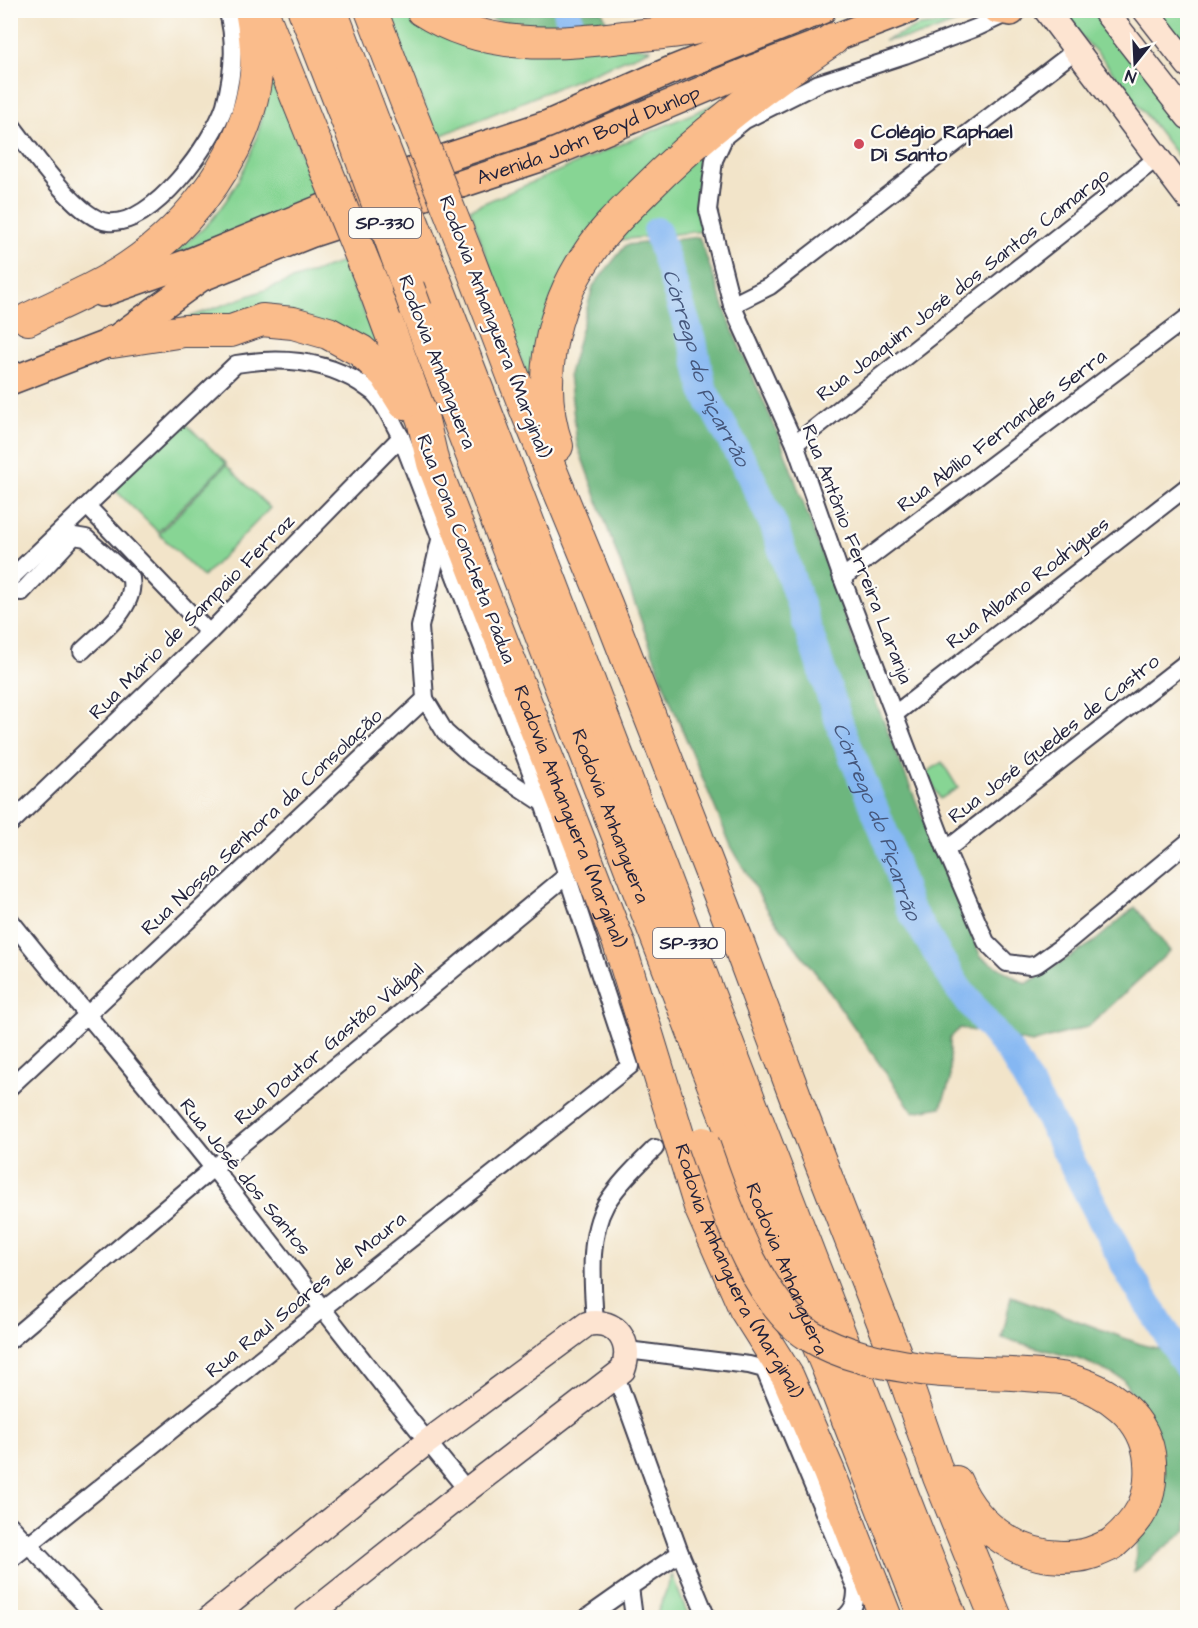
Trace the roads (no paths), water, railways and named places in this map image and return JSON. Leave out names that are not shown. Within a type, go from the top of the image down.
[{"type":"highway","points":[[19,322],[127,268],[178,227],[202,200],[227,160],[249,107],[257,59],[251,10]]},
{"type":"highway","name":"Rodovia Anhanguera (Marginal)","points":[[262,10],[375,290],[423,420],[433,463],[620,946],[700,1207],[745,1309],[788,1377],[829,1472],[886,1617]]},
{"type":"highway","name":"Rodovia Anhanguera","points":[[304,10],[430,267],[590,678],[717,1020],[951,1617]]},
{"type":"highway","name":"Rodovia Anhanguera","points":[[331,10],[416,309],[762,1212],[827,1366],[890,1533],[925,1617]]},
{"type":"highway","name":"Rodovia Anhanguera (Marginal)","points":[[371,10],[526,410],[606,604],[736,937],[801,1112],[904,1376],[939,1477],[996,1617]]},
{"type":"highway","points":[[422,10],[453,26],[482,36],[508,41],[557,43],[687,30],[764,10]]},
{"type":"highway","points":[[606,604],[600,571],[555,440],[548,408],[546,388],[550,353],[566,296],[579,269],[600,237],[657,177],[828,25]]},
{"type":"highway","points":[[112,342],[184,331],[231,331],[262,320],[293,323],[328,333],[361,351],[386,374],[400,395],[433,463]]},
{"type":"highway","points":[[620,946],[664,1039],[752,1264],[764,1286],[795,1324],[809,1335],[848,1354],[897,1365],[923,1369],[1011,1373],[1066,1379],[1100,1391],[1122,1405],[1137,1423],[1149,1450],[1151,1475],[1148,1498],[1133,1524],[1112,1544],[1085,1555],[1056,1557],[1029,1552],[1008,1542],[976,1514],[960,1492],[931,1422],[904,1376]]},
{"type":"main road","points":[[669,71],[721,39],[777,10]]},
{"type":"main road","name":"Avenida John Boyd Dunlop","points":[[19,322],[188,262],[445,158],[548,124],[669,71],[828,25],[908,10]]},
{"type":"main road","name":"Avenida John Boyd Dunlop","points":[[10,381],[112,342],[200,278],[310,234],[543,157],[756,68],[828,25]]},
{"type":"street","points":[[10,123],[70,198],[85,213],[108,222],[126,219],[144,210],[164,196],[191,166],[224,106],[234,35],[227,10]]},
{"type":"street","points":[[1046,10],[1188,198]]},
{"type":"street","points":[[1104,10],[1188,117]]},
{"type":"street","points":[[1145,10],[1188,65]]},
{"type":"street","name":"Rua Antônio Ferreira Laranja","points":[[1007,11],[978,27],[904,55],[819,83],[745,120],[725,136],[714,160],[708,210],[732,305],[795,444],[842,578],[946,850],[986,942],[1007,963],[1029,966],[1043,960],[1188,842]]},
{"type":"street","points":[[732,305],[770,286],[1076,50]]},
{"type":"street","name":"Rua Joaquim José dos Santos Camargo","points":[[795,444],[1157,158]]},
{"type":"street","name":"Rua Abílio Fernandes Serra","points":[[842,578],[1188,317]]},
{"type":"street","name":"Rua Dona Concheta Pádua","points":[[87,506],[236,364],[266,359],[324,366],[349,376],[375,393],[401,437],[543,803],[630,1066]]},
{"type":"street","name":"Rua Mário de Sampaio Ferraz","points":[[10,824],[208,633],[401,437]]},
{"type":"street","name":"Rua Albano Rodrigues","points":[[895,714],[1188,486]]},
{"type":"street","points":[[10,579],[87,506],[208,633]]},
{"type":"street","points":[[10,591],[22,592],[74,536],[86,538],[131,578],[133,586],[126,607],[82,651]]},
{"type":"street","points":[[440,540],[420,627],[425,699],[445,732],[466,751],[543,803]]},
{"type":"street","name":"Rua José Guedes de Castro","points":[[946,850],[1188,661]]},
{"type":"street","name":"Rua Nossa Senhora da Consolação","points":[[10,1087],[425,699]]},
{"type":"street","name":"Rua Doutor Gastão Vidigal","points":[[10,1340],[213,1168],[566,876]]},
{"type":"street","name":"Rua José dos Santos","points":[[10,920],[213,1168],[467,1490]]},
{"type":"street","name":"Rua Raul Soares de Moura","points":[[10,1560],[322,1309],[630,1066]]},
{"type":"street","points":[[595,1323],[595,1239],[600,1219],[606,1204],[630,1172],[655,1148]]},
{"type":"street","points":[[210,1617],[428,1442],[587,1324],[595,1323],[616,1331],[623,1337],[627,1350],[623,1370],[306,1617]]},
{"type":"street","points":[[627,1350],[764,1369],[856,1589],[856,1601],[848,1614]]},
{"type":"street","points":[[616,1376],[680,1553],[707,1617]]},
{"type":"street","points":[[10,1525],[96,1617]]},
{"type":"street","points":[[586,1617],[680,1553]]},
{"type":"street","points":[[630,1587],[634,1617]]},
{"type":"waterway","name":"Córrego do Piçarrão","points":[[567,10],[569,19]]},
{"type":"waterway","name":"Córrego do Piçarrão","points":[[657,231],[694,347],[704,391],[749,473],[774,526],[842,731],[889,844],[908,906],[958,988],[1012,1055],[1053,1126],[1130,1275],[1188,1368]]},
{"type":"place","name":"Colégio Raphael Di Santo","points":[[859,144]]}]
